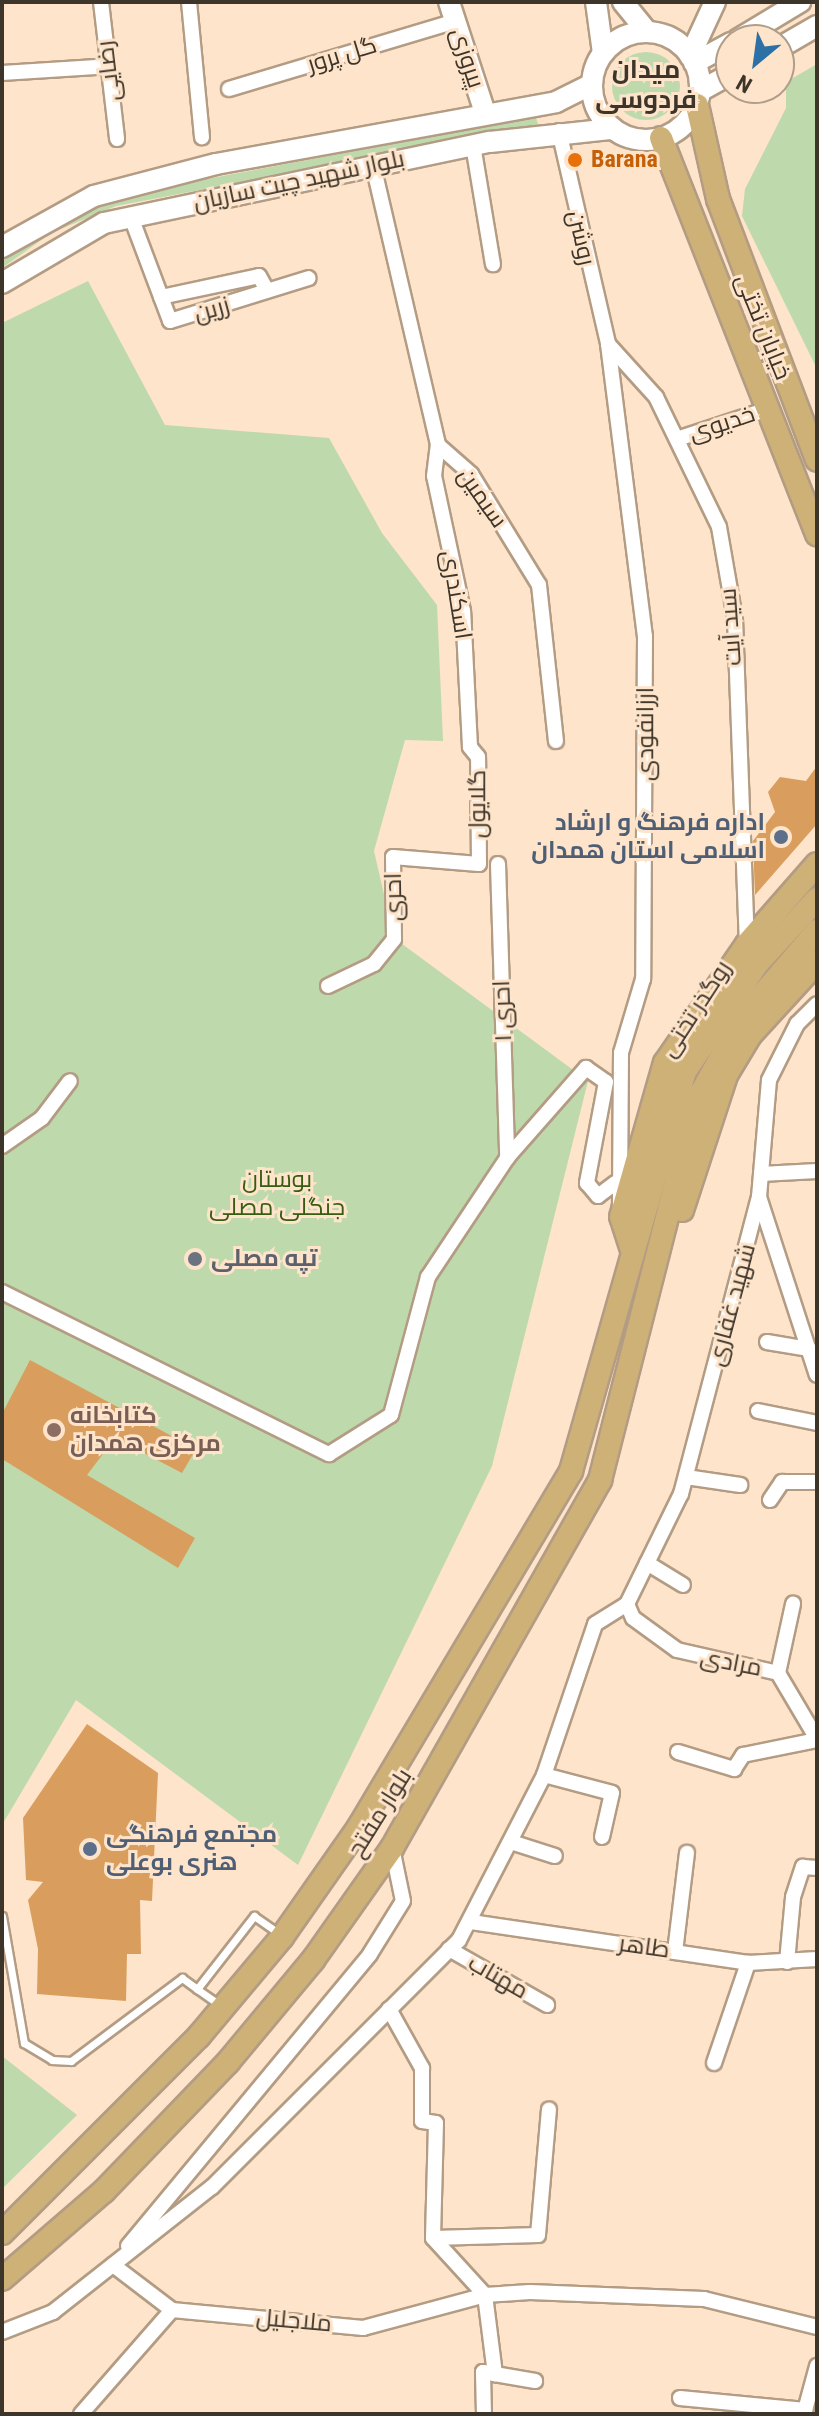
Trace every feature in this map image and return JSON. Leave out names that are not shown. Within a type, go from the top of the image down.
[{"type":"main road","points":[[596,2],[603,53],[592,84],[612,129],[661,138],[698,98],[715,86]]},
{"type":"main road","points":[[623,2],[647,32],[692,60]]},
{"type":"main road","points":[[698,98],[692,60],[715,2]]},
{"type":"main road","points":[[764,24],[800,2]]},
{"type":"main road","name":"پیروزی","points":[[452,11],[485,113]]},
{"type":"main road","points":[[795,39],[817,26]]},
{"type":"main road","points":[[603,53],[647,32]]},
{"type":"main road","points":[[692,60],[715,50]]},
{"type":"main road","name":"بلوار شهید چیت سازیان","points":[[2,247],[94,196],[216,164],[556,102],[592,84]]},
{"type":"main road","name":"خیابان تختی","points":[[698,98],[718,199],[816,456]]},
{"type":"main road","name":"بلوار شهید چیت سازیان","points":[[2,283],[41,254],[131,217],[473,145],[559,131],[612,129]]},
{"type":"main road","name":"خیابان تختی","points":[[661,138],[817,534]]},
{"type":"main road","points":[[632,1215],[665,1063],[747,944],[817,864]]},
{"type":"main road","name":"روگذر تختی","points":[[632,1215],[695,1051],[757,964],[817,899]]},
{"type":"main road","name":"روگذر تختی","points":[[651,1279],[665,1219],[709,1075],[744,1016],[817,931]]},
{"type":"main road","points":[[651,1279],[671,1253],[726,1075],[750,1035],[817,962]]},
{"type":"main road","name":"بلوار مفتح","points":[[2,2233],[223,2007],[282,1937],[359,1827],[571,1471],[632,1250],[632,1215]]},
{"type":"main road","name":"بلوار مفتح","points":[[2,2279],[104,2191],[228,2062],[313,1960],[392,1848],[600,1480],[651,1279]]},
{"type":"street","name":"رضایی","points":[[101,2],[117,139]]},
{"type":"street","points":[[189,2],[202,137]]},
{"type":"street","name":"گل پرور","points":[[229,89],[452,11]]},
{"type":"street","points":[[2,73],[109,66]]},
{"type":"street","name":"روشن","points":[[559,131],[608,344]]},
{"type":"street","points":[[473,145],[493,264]]},
{"type":"street","name":"سیمین","points":[[373,165],[438,445],[471,474],[539,585],[556,741]]},
{"type":"street","name":"زرین","points":[[131,217],[170,321],[264,296],[265,287],[309,278]]},
{"type":"street","points":[[161,297],[259,276],[265,287]]},
{"type":"street","name":"سید آیت","points":[[608,344],[656,397],[719,527],[735,619],[747,944]]},
{"type":"street","name":"ارزانفودی","points":[[608,344],[630,477],[648,742],[643,979],[621,1053],[615,1183],[632,1215]]},
{"type":"street","name":"خدیوی","points":[[677,439],[768,409]]},
{"type":"street","name":"اسکندری","points":[[438,445],[434,476],[463,611],[470,747]]},
{"type":"street","name":"گلایول","points":[[470,747],[478,757],[479,864]]},
{"type":"street","name":"احری","points":[[328,986],[374,964],[394,939],[393,857],[479,864]]},
{"type":"street","name":"احری ۱","points":[[498,864],[507,1158]]},
{"type":"street","name":"شهید غفاری","points":[[627,1604],[686,1477],[759,1197],[769,1080],[797,1024],[817,1004]]},
{"type":"street","points":[[2,1292],[329,1454],[391,1415],[428,1277],[507,1158],[576,1074],[592,1069],[606,1082],[587,1183],[598,1196],[615,1183]]},
{"type":"street","points":[[2,1146],[42,1118],[70,1081]]},
{"type":"street","points":[[761,1174],[817,1171]]},
{"type":"street","points":[[759,1197],[817,1375]]},
{"type":"street","points":[[767,1342],[809,1349]]},
{"type":"street","points":[[758,1411],[817,1423]]},
{"type":"street","points":[[686,1477],[740,1485]]},
{"type":"street","points":[[770,1500],[782,1482],[817,1482]]},
{"type":"street","points":[[647,1563],[683,1585]]},
{"type":"street","points":[[2,2332],[53,2312],[212,2187],[449,1949],[471,1922],[544,1775],[595,1624],[627,1604]]},
{"type":"street","name":"مرادی","points":[[627,1604],[633,1618],[677,1650],[778,1673],[817,1739]]},
{"type":"street","points":[[778,1673],[793,1604]]},
{"type":"street","points":[[678,1752],[734,1769],[743,1755],[817,1739]]},
{"type":"street","points":[[544,1775],[612,1793],[602,1837]]},
{"type":"street","points":[[511,1842],[555,1856]]},
{"type":"street","points":[[113,2265],[370,1954],[403,1901],[392,1848]]},
{"type":"street","points":[[675,1952],[687,1853]]},
{"type":"street","points":[[787,1962],[793,1897],[803,1867],[817,1868]]},
{"type":"street","name":"طاهر","points":[[471,1922],[748,1963],[817,1959]]},
{"type":"street","name":"مهتاب","points":[[449,1949],[547,2005]]},
{"type":"street","points":[[714,2063],[748,1963]]},
{"type":"street","points":[[389,2009],[422,2068],[422,2121],[436,2123],[433,2238],[485,2295],[495,2374]]},
{"type":"street","points":[[433,2238],[538,2235],[549,2109]]},
{"type":"street","points":[[81,2414],[172,2310],[113,2265]]},
{"type":"street","name":"ملاجلیل","points":[[172,2310],[363,2328],[485,2295],[704,2299],[817,2327]]},
{"type":"street","points":[[680,2398],[805,2412],[817,2366]]},
{"type":"street","points":[[484,2414],[483,2372],[535,2381]]},
{"type":"lane","points":[[2,1916],[24,2043],[36,2056],[71,2061],[182,1978],[223,2007]]},
{"type":"lane","points":[[197,1989],[254,1916],[282,1937]]},
{"type":"green space","points":[[646,52],[670,62],[680,86],[670,110],[646,120],[622,110],[612,86],[622,62]]},
{"type":"green space","points":[[817,64],[817,369],[742,216],[745,189],[786,104],[795,104],[795,77]]},
{"type":"green space","points":[[536,117],[538,125],[116,206],[51,233],[2,268],[2,256],[99,205],[148,190]]},
{"type":"green space","name":"بوستان جنگلی مصلی","points":[[88,281],[165,425],[329,438],[382,533],[437,605],[443,741],[405,740],[374,851],[394,938],[588,1081],[492,1466],[298,1865],[76,1700],[2,1825],[2,323]]},
{"type":"green space","points":[[2,2056],[77,2115],[2,2189]]},
{"type":"building","name":"اداره فرهنگ و ارشاد اسلامی استان همدان","points":[[817,766],[817,824],[755,895],[753,841],[775,812],[768,792],[780,777],[806,781]]},
{"type":"building","points":[[30,1360],[196,1449],[182,1473],[115,1438],[87,1475],[195,1538],[178,1568],[2,1459],[2,1414]]},
{"type":"building","name":"مجتمع فرهنگی هنری بوعلی","points":[[87,1724],[158,1773],[152,1901],[140,1900],[141,1954],[127,1954],[126,2001],[37,1994],[38,1949],[28,1900],[43,1882],[26,1880],[23,1818]]},
{"type":"place","name":"Barana","points":[[575,160]]},
{"type":"place","name":"اداره فرهنگ و ارشاد اسلامی استان همدان","points":[[781,837]]},
{"type":"place","name":"تپه مصلی","points":[[195,1259]]},
{"type":"place","name":"کتابخانه مرکزی همدان","points":[[54,1430]]},
{"type":"place","name":"مجتمع فرهنگی هنری بوعلی","points":[[90,1849]]},
{"type":"district","name":"میدان فردوسی","points":[[646,85]]}]
